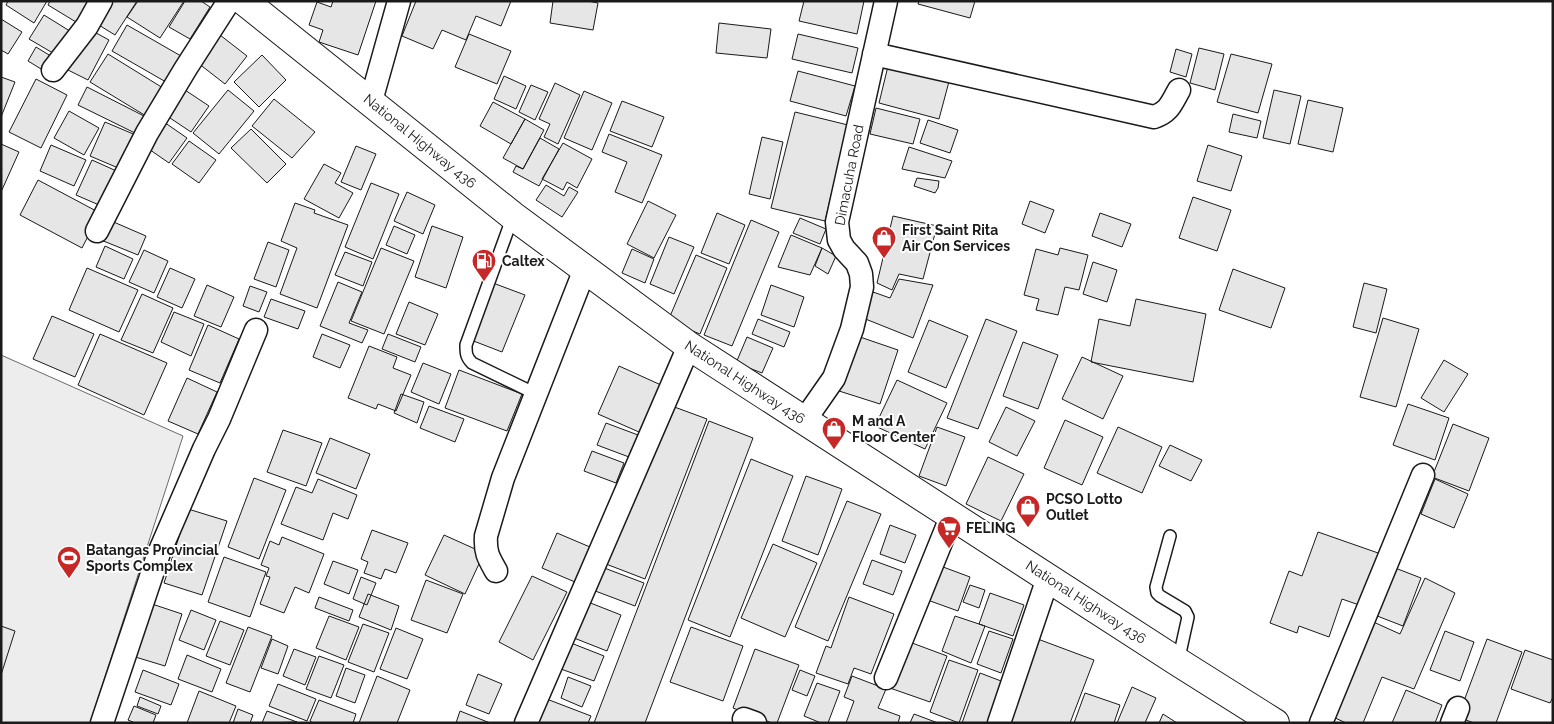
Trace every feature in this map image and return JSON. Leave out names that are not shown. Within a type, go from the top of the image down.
[{"type":"main road","name":"National Highway 436","points":[[244,1],[513,216],[689,346],[1178,662],[1276,723]]},
{"type":"street","points":[[53,70],[87,26],[101,1]]},
{"type":"street","points":[[97,231],[147,133],[229,1]]},
{"type":"street","points":[[371,101],[399,1]]},
{"type":"street","name":"Dimacuha Road","points":[[804,421],[834,378],[852,329],[862,287],[857,263],[844,249],[839,240],[837,222],[886,1]]},
{"type":"street","points":[[874,54],[1154,117],[1163,114],[1169,108],[1179,90]]},
{"type":"street","points":[[496,571],[486,554],[486,536],[503,478],[586,269]]},
{"type":"street","points":[[102,723],[159,553],[219,419],[256,330]]},
{"type":"street","points":[[526,723],[689,346]]},
{"type":"street","points":[[1321,723],[1423,475]]},
{"type":"street","points":[[886,678],[952,515]]},
{"type":"street","points":[[999,723],[1048,578]]},
{"type":"lane","points":[[513,216],[466,345],[466,352],[468,359],[472,363],[536,394]]},
{"type":"lane","points":[[1170,536],[1156,586],[1157,593],[1160,596],[1185,611],[1188,617],[1178,662]]},
{"type":"shaded area","name":"Batangas Provincial Sports Complex","points":[[1,355],[183,436],[90,723],[1,723]]},
{"type":"building","points":[[8,1],[47,1],[34,23],[6,5]]},
{"type":"building","points":[[50,1],[90,1],[76,22],[48,5]]},
{"type":"building","points":[[107,1],[137,1],[115,35],[94,22]]},
{"type":"building","points":[[138,1],[184,1],[160,38],[127,17]]},
{"type":"building","points":[[185,1],[201,1],[210,7],[190,39],[169,27]]},
{"type":"building","points":[[333,1],[376,1],[358,55],[319,42],[323,30],[309,25],[317,2],[331,7]]},
{"type":"building","points":[[416,1],[511,1],[501,26],[476,16],[466,40],[442,30],[433,49],[402,36]]},
{"type":"building","points":[[553,1],[588,1],[598,3],[593,30],[550,23]]},
{"type":"building","points":[[804,1],[864,1],[857,34],[799,21]]},
{"type":"building","points":[[919,1],[975,1],[970,18],[918,4]]},
{"type":"building","points":[[44,15],[73,33],[58,56],[29,39]]},
{"type":"building","points":[[1,19],[22,32],[8,54],[1,50]]},
{"type":"building","points":[[719,23],[771,29],[767,58],[716,53]]},
{"type":"building","points":[[127,25],[181,56],[166,82],[112,51]]},
{"type":"building","points":[[87,28],[109,40],[88,80],[66,69]]},
{"type":"building","points":[[469,34],[511,51],[497,84],[455,67]]},
{"type":"building","points":[[798,34],[858,48],[852,73],[792,59]]},
{"type":"building","points":[[220,35],[247,56],[225,84],[198,63]]},
{"type":"building","points":[[36,47],[54,58],[46,72],[28,61]]},
{"type":"building","points":[[1199,48],[1224,54],[1215,90],[1190,83]]},
{"type":"building","points":[[1176,49],[1192,54],[1186,77],[1170,72]]},
{"type":"building","points":[[108,54],[163,88],[146,116],[90,82]]},
{"type":"building","points":[[1231,54],[1272,64],[1258,113],[1217,102]]},
{"type":"building","points":[[262,55],[286,80],[259,107],[234,82]]},
{"type":"building","points":[[890,58],[951,74],[939,119],[879,103]]},
{"type":"building","points":[[798,71],[855,86],[846,116],[790,101]]},
{"type":"building","points":[[504,76],[526,86],[516,109],[494,99]]},
{"type":"building","points":[[1,77],[15,82],[1,117]]},
{"type":"building","points":[[36,79],[67,95],[41,148],[9,132]]},
{"type":"building","points":[[555,83],[580,95],[558,144],[544,137],[550,124],[539,119]]},
{"type":"building","points":[[531,85],[548,92],[535,120],[519,112]]},
{"type":"building","points":[[179,86],[209,106],[191,132],[161,112]]},
{"type":"building","points":[[87,87],[146,117],[137,134],[78,105]]},
{"type":"building","points":[[228,90],[254,111],[219,154],[193,133]]},
{"type":"building","points":[[1274,90],[1301,96],[1290,144],[1263,138]]},
{"type":"building","points":[[584,91],[612,103],[592,150],[564,138]]},
{"type":"building","points":[[274,99],[315,132],[292,158],[252,126]]},
{"type":"building","points":[[1308,100],[1343,108],[1333,152],[1298,144]]},
{"type":"building","points":[[622,101],[664,117],[652,147],[610,131]]},
{"type":"building","points":[[493,102],[525,119],[511,144],[480,126]]},
{"type":"building","points":[[876,108],[920,119],[913,144],[870,134]]},
{"type":"building","points":[[69,111],[99,128],[84,155],[54,138]]},
{"type":"building","points":[[795,112],[848,125],[825,221],[771,208]]},
{"type":"building","points":[[1233,114],[1261,121],[1257,138],[1229,132]]},
{"type":"building","points":[[525,119],[544,130],[523,169],[503,158]]},
{"type":"building","points":[[161,120],[187,138],[169,163],[143,145]]},
{"type":"building","points":[[928,120],[958,130],[950,153],[920,143]]},
{"type":"building","points":[[105,122],[138,136],[123,170],[90,156]]},
{"type":"building","points":[[251,129],[286,164],[267,183],[231,148]]},
{"type":"building","points":[[609,134],[662,155],[642,203],[615,192],[627,162],[602,152]]},
{"type":"building","points":[[762,137],[783,142],[770,199],[749,194]]},
{"type":"building","points":[[540,138],[559,149],[539,186],[513,172],[516,166],[523,169]]},
{"type":"building","points":[[189,141],[216,160],[199,183],[172,164]]},
{"type":"building","points":[[563,143],[592,159],[577,188],[567,182],[563,190],[542,179]]},
{"type":"building","points":[[1,144],[19,152],[1,192]]},
{"type":"building","points":[[51,145],[86,160],[74,186],[40,171]]},
{"type":"building","points":[[1208,145],[1242,156],[1231,191],[1197,181]]},
{"type":"building","points":[[356,146],[376,154],[361,190],[341,182]]},
{"type":"building","points":[[909,147],[952,161],[945,178],[902,169]]},
{"type":"building","points":[[92,160],[121,173],[106,208],[76,195]]},
{"type":"building","points":[[324,164],[341,173],[335,183],[353,193],[339,218],[304,199]]},
{"type":"building","points":[[917,178],[939,181],[935,193],[914,186]]},
{"type":"building","points":[[38,180],[100,213],[82,248],[20,215]]},
{"type":"building","points":[[371,183],[399,194],[373,259],[345,247]]},
{"type":"building","points":[[546,185],[564,196],[569,187],[578,192],[562,217],[536,200]]},
{"type":"building","points":[[407,192],[435,205],[423,234],[394,221]]},
{"type":"building","points":[[1193,197],[1231,210],[1217,251],[1179,238]]},
{"type":"building","points":[[648,201],[676,215],[654,258],[627,244]]},
{"type":"building","points":[[1030,201],[1054,210],[1045,233],[1022,224]]},
{"type":"building","points":[[295,203],[315,210],[314,213],[348,225],[317,308],[280,294],[297,248],[281,241]]},
{"type":"building","points":[[717,213],[745,225],[729,264],[701,253]]},
{"type":"building","points":[[1100,213],[1131,224],[1122,247],[1092,236]]},
{"type":"building","points":[[893,216],[937,226],[923,279],[899,274],[892,290],[877,283]]},
{"type":"building","points":[[800,218],[826,229],[820,244],[793,233]]},
{"type":"building","points":[[109,220],[146,236],[138,255],[101,240]]},
{"type":"building","points":[[751,220],[779,232],[732,346],[704,335]]},
{"type":"building","points":[[394,226],[415,235],[407,254],[386,245]]},
{"type":"building","points":[[432,226],[463,237],[446,288],[415,277]]},
{"type":"building","points":[[791,235],[822,248],[810,275],[778,267]]},
{"type":"building","points":[[669,237],[694,247],[674,294],[650,284]]},
{"type":"building","points":[[268,242],[289,250],[276,287],[254,279]]},
{"type":"building","points":[[105,246],[133,259],[124,279],[96,267]]},
{"type":"building","points":[[381,248],[414,261],[384,334],[351,321]]},
{"type":"building","points":[[822,248],[836,256],[828,274],[815,266]]},
{"type":"building","points":[[1060,248],[1088,255],[1079,290],[1065,287],[1058,315],[1036,310],[1039,299],[1024,295],[1036,249],[1058,255]]},
{"type":"building","points":[[632,249],[654,259],[645,283],[622,273]]},
{"type":"building","points":[[144,250],[168,261],[154,293],[129,282]]},
{"type":"building","points":[[345,252],[372,262],[363,286],[335,275]]},
{"type":"building","points":[[696,255],[727,268],[700,334],[668,321]]},
{"type":"building","points":[[1093,262],[1117,270],[1107,302],[1083,294]]},
{"type":"building","points":[[87,268],[138,290],[119,332],[69,310]]},
{"type":"building","points":[[170,268],[195,279],[182,308],[157,297]]},
{"type":"building","points":[[1233,269],[1285,288],[1271,328],[1219,310]]},
{"type":"building","points":[[899,279],[933,285],[913,338],[863,318],[873,292],[890,298]]},
{"type":"building","points":[[338,282],[362,292],[349,323],[368,330],[362,343],[320,326]]},
{"type":"building","points":[[493,283],[525,295],[502,352],[471,340]]},
{"type":"building","points":[[1364,283],[1387,289],[1376,333],[1353,327]]},
{"type":"building","points":[[207,285],[234,297],[221,327],[194,316]]},
{"type":"building","points":[[771,285],[804,297],[794,327],[761,315]]},
{"type":"building","points":[[250,286],[267,292],[259,312],[243,306]]},
{"type":"building","points":[[142,294],[173,308],[153,353],[121,340]]},
{"type":"building","points":[[271,299],[305,311],[298,329],[264,317]]},
{"type":"building","points":[[1136,299],[1206,314],[1193,382],[1091,362],[1099,319],[1130,326]]},
{"type":"building","points":[[409,302],[438,314],[425,345],[396,334]]},
{"type":"building","points":[[174,312],[204,324],[191,356],[161,342]]},
{"type":"building","points":[[52,316],[94,334],[75,377],[33,359]]},
{"type":"building","points":[[1383,318],[1419,329],[1396,407],[1360,397]]},
{"type":"building","points":[[758,319],[790,332],[784,347],[752,334]]},
{"type":"building","points":[[986,319],[1017,331],[978,429],[947,418]]},
{"type":"building","points":[[929,320],[968,336],[946,388],[908,372]]},
{"type":"building","points":[[208,325],[239,339],[220,383],[189,370]]},
{"type":"building","points":[[100,334],[167,363],[144,415],[78,385]]},
{"type":"building","points":[[322,334],[350,345],[340,368],[313,357]]},
{"type":"building","points":[[388,334],[421,347],[415,362],[382,349]]},
{"type":"building","points":[[857,336],[898,350],[880,404],[839,391]]},
{"type":"building","points":[[747,337],[773,348],[762,373],[736,363]]},
{"type":"building","points":[[1023,342],[1058,355],[1038,409],[1003,396]]},
{"type":"building","points":[[369,346],[397,357],[393,368],[411,375],[396,411],[378,404],[376,409],[348,398]]},
{"type":"building","points":[[1082,357],[1123,376],[1103,419],[1062,399]]},
{"type":"building","points":[[1444,360],[1468,374],[1444,412],[1421,398]]},
{"type":"building","points":[[423,363],[451,374],[439,404],[411,392]]},
{"type":"building","points":[[619,366],[661,385],[639,432],[598,414]]},
{"type":"building","points":[[459,370],[522,394],[507,431],[445,408]]},
{"type":"building","points":[[187,378],[217,392],[198,434],[168,421]]},
{"type":"building","points":[[897,380],[947,403],[925,449],[875,426]]},
{"type":"building","points":[[401,394],[424,402],[417,423],[394,413]]},
{"type":"building","points":[[1408,404],[1449,418],[1435,460],[1393,445]]},
{"type":"building","points":[[669,405],[707,419],[645,579],[606,564]]},
{"type":"building","points":[[429,406],[464,419],[455,442],[420,428]]},
{"type":"building","points":[[1006,407],[1035,421],[1017,456],[989,442]]},
{"type":"building","points":[[1065,420],[1103,437],[1082,485],[1044,468]]},
{"type":"building","points":[[709,421],[753,438],[645,723],[594,723]]},
{"type":"building","points":[[606,423],[638,435],[629,457],[597,445]]},
{"type":"building","points":[[1453,424],[1489,438],[1469,491],[1432,477]]},
{"type":"building","points":[[937,427],[965,437],[946,486],[919,476]]},
{"type":"building","points":[[1118,427],[1162,447],[1142,493],[1097,473]]},
{"type":"building","points":[[283,430],[322,443],[306,486],[267,472]]},
{"type":"building","points":[[330,438],[370,454],[356,489],[316,473]]},
{"type":"building","points":[[1170,445],[1202,460],[1191,481],[1159,466]]},
{"type":"building","points":[[592,451],[624,463],[616,483],[584,471]]},
{"type":"building","points":[[988,457],[1024,474],[1001,521],[966,504]]},
{"type":"building","points":[[751,459],[793,476],[730,637],[688,620]]},
{"type":"building","points":[[806,476],[842,489],[818,555],[782,541]]},
{"type":"building","points":[[254,478],[286,490],[259,559],[228,547]]},
{"type":"building","points":[[318,479],[357,495],[348,519],[333,513],[323,540],[281,524],[296,487],[312,493]]},
{"type":"building","points":[[1435,479],[1468,494],[1454,528],[1421,514]]},
{"type":"building","points":[[847,501],[881,514],[828,641],[795,627]]},
{"type":"building","points":[[188,509],[227,521],[202,595],[164,583]]},
{"type":"building","points":[[890,525],[916,535],[905,563],[880,554]]},
{"type":"building","points":[[372,530],[408,543],[396,573],[385,569],[381,579],[364,573],[368,562],[361,559]]},
{"type":"building","points":[[1318,532],[1381,554],[1362,606],[1342,599],[1329,637],[1299,626],[1297,633],[1270,623],[1289,571],[1302,576]]},
{"type":"building","points":[[557,533],[590,547],[575,582],[542,568]]},
{"type":"building","points":[[444,535],[484,553],[465,594],[425,575]]},
{"type":"building","points":[[282,537],[324,554],[309,593],[295,587],[284,613],[260,604],[270,577],[266,576],[269,568],[261,565],[270,541],[279,545]]},
{"type":"building","points":[[773,544],[817,563],[785,637],[741,618]]},
{"type":"building","points":[[224,557],[266,572],[250,617],[208,602]]},
{"type":"building","points":[[872,560],[902,571],[893,595],[863,584]]},
{"type":"building","points":[[333,561],[358,570],[349,594],[324,584]]},
{"type":"building","points":[[935,564],[970,577],[958,611],[922,598]]},
{"type":"building","points":[[599,566],[644,583],[635,606],[590,589]]},
{"type":"building","points":[[1390,566],[1421,578],[1403,626],[1372,614]]},
{"type":"building","points":[[532,576],[567,592],[533,660],[499,642]]},
{"type":"building","points":[[361,577],[376,583],[367,605],[353,599]]},
{"type":"building","points":[[1425,578],[1455,593],[1414,689],[1382,677],[1363,723],[1346,723],[1331,716],[1369,620],[1400,634]]},
{"type":"building","points":[[426,580],[463,594],[447,633],[411,620]]},
{"type":"building","points":[[970,585],[985,590],[979,608],[963,602]]},
{"type":"building","points":[[990,593],[1024,605],[1013,636],[979,624]]},
{"type":"building","points":[[368,594],[399,606],[391,630],[359,617]]},
{"type":"building","points":[[319,597],[353,610],[349,621],[315,608]]},
{"type":"building","points":[[849,597],[894,614],[871,674],[854,668],[848,684],[816,673],[826,646],[831,648]]},
{"type":"building","points":[[588,602],[621,615],[607,651],[574,638]]},
{"type":"building","points":[[149,603],[182,614],[165,666],[132,656]]},
{"type":"building","points":[[191,610],[216,620],[204,650],[179,640]]},
{"type":"building","points":[[329,616],[359,627],[346,660],[316,648]]},
{"type":"building","points":[[955,616],[985,626],[971,663],[942,651]]},
{"type":"building","points":[[220,621],[244,630],[230,665],[206,656]]},
{"type":"building","points":[[363,624],[389,633],[374,672],[348,662]]},
{"type":"building","points":[[1,626],[15,631],[1,675]]},
{"type":"building","points":[[248,627],[272,636],[250,692],[226,683]]},
{"type":"building","points":[[691,627],[743,646],[723,701],[670,682]]},
{"type":"building","points":[[396,628],[423,639],[407,679],[380,669]]},
{"type":"building","points":[[989,631],[1013,639],[1001,673],[977,664]]},
{"type":"building","points":[[1445,631],[1474,642],[1460,681],[1430,670]]},
{"type":"building","points":[[1035,638],[1094,660],[1070,723],[1003,723]]},
{"type":"building","points":[[272,639],[288,646],[278,674],[261,668]]},
{"type":"building","points":[[1487,639],[1522,652],[1496,723],[1474,723],[1458,717]]},
{"type":"building","points":[[904,640],[947,656],[930,702],[887,687]]},
{"type":"building","points":[[571,643],[604,656],[594,681],[561,669]]},
{"type":"building","points":[[294,649],[316,657],[305,685],[283,676]]},
{"type":"building","points":[[755,649],[799,665],[777,723],[772,723],[733,708]]},
{"type":"building","points":[[1525,650],[1553,660],[1553,697],[1550,703],[1511,689]]},
{"type":"building","points":[[187,655],[221,669],[212,692],[178,679]]},
{"type":"building","points":[[319,656],[344,665],[331,698],[306,689]]},
{"type":"building","points":[[949,660],[978,670],[959,723],[930,712]]},
{"type":"building","points":[[346,668],[365,675],[355,703],[336,696]]},
{"type":"building","points":[[143,670],[179,684],[171,705],[135,692]]},
{"type":"building","points":[[800,670],[815,676],[807,696],[792,690]]},
{"type":"building","points":[[980,673],[1009,684],[995,723],[962,723]]},
{"type":"building","points":[[478,674],[502,684],[489,714],[466,705]]},
{"type":"building","points":[[377,676],[410,690],[397,723],[359,723]]},
{"type":"building","points":[[852,676],[886,689],[878,708],[900,716],[898,723],[846,723],[854,701],[844,697]]},
{"type":"building","points":[[568,677],[591,686],[582,707],[561,698]]},
{"type":"building","points":[[817,683],[840,691],[828,723],[821,723],[804,716]]},
{"type":"building","points":[[278,684],[316,699],[307,721],[269,706]]},
{"type":"building","points":[[1132,687],[1156,698],[1145,723],[1117,723]]},
{"type":"building","points":[[1406,690],[1442,705],[1435,723],[1392,723]]},
{"type":"building","points":[[199,691],[236,706],[229,723],[187,723]]},
{"type":"building","points":[[1085,693],[1120,705],[1114,723],[1074,723]]},
{"type":"building","points":[[140,697],[161,706],[158,714],[137,706]]},
{"type":"building","points":[[544,698],[591,716],[588,723],[534,723]]},
{"type":"building","points":[[319,700],[356,714],[353,723],[313,723],[310,721]]},
{"type":"building","points":[[134,706],[156,715],[153,723],[135,723],[128,720]]},
{"type":"building","points":[[238,709],[253,715],[250,723],[233,723]]},
{"type":"building","points":[[267,711],[297,722],[262,723]]},
{"type":"building","points":[[460,711],[490,723],[456,723]]},
{"type":"building","points":[[914,714],[938,723],[910,723]]},
{"type":"building","points":[[1163,714],[1177,723],[1159,723]]},
{"type":"place","name":"First Saint Rita Air Con Services","points":[[884,259]]},
{"type":"place","name":"Caltex","points":[[484,282]]},
{"type":"place","name":"M and A Floor Center","points":[[834,450]]},
{"type":"place","name":"PCSO Lotto Outlet","points":[[1028,528]]},
{"type":"place","name":"FELING","points":[[949,549]]},
{"type":"place","name":"Batangas Provincial Sports Complex","points":[[69,579]]}]
